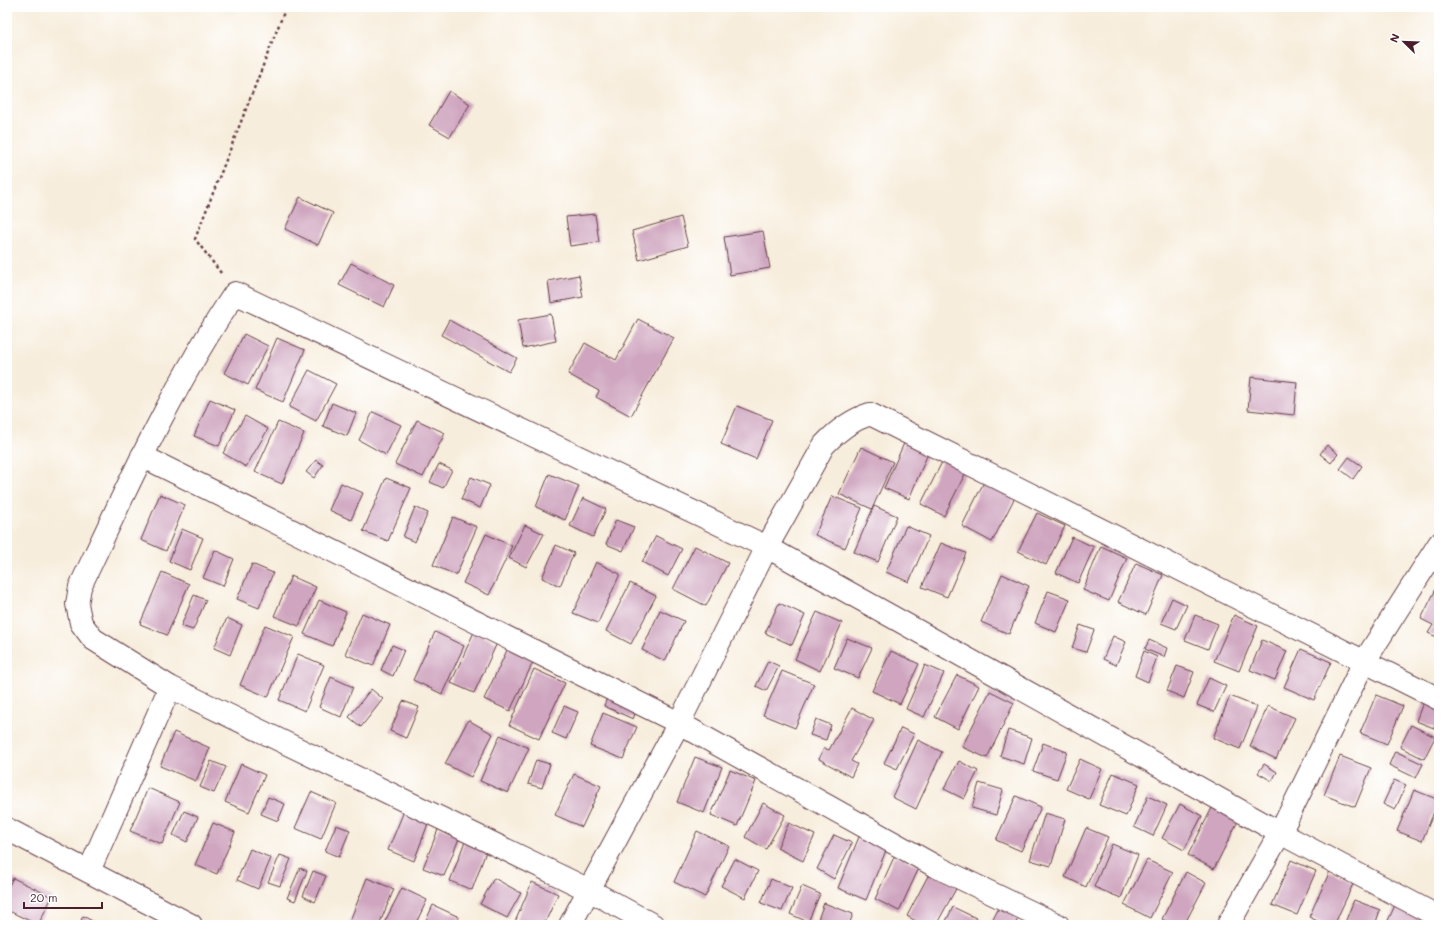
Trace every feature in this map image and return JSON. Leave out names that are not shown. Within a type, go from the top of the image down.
[{"type":"street","points":[[653,925],[589,890],[170,687],[93,638],[81,623],[77,604],[80,587],[142,456],[212,327],[235,293],[767,548],[1280,833],[1439,917]]},
{"type":"street","points":[[570,925],[679,722],[767,548],[824,445],[842,429],[859,418],[870,414],[1439,699]]},
{"type":"street","points":[[142,456],[679,722],[935,866],[1058,925]]},
{"type":"street","points":[[1228,925],[1280,833],[1364,662],[1439,544]]},
{"type":"street","points":[[89,871],[170,687]]},
{"type":"street","points":[[7,830],[89,871],[169,920],[191,925]]},
{"type":"path","points":[[235,293],[195,238],[286,7]]},
{"type":"building","points":[[449,91],[470,104],[450,137],[429,125]]},
{"type":"building","points":[[300,197],[333,213],[318,245],[285,229]]},
{"type":"building","points":[[595,214],[599,242],[570,246],[566,217]]},
{"type":"building","points":[[681,217],[688,246],[639,260],[632,231]]},
{"type":"building","points":[[763,231],[770,268],[730,275],[724,237]]},
{"type":"building","points":[[351,263],[394,285],[384,307],[339,285]]},
{"type":"building","points":[[579,275],[583,297],[551,303],[548,281]]},
{"type":"building","points":[[551,314],[556,341],[523,348],[518,320]]},
{"type":"building","points":[[638,319],[674,338],[631,416],[596,397],[599,391],[568,374],[585,343],[616,360]]},
{"type":"building","points":[[449,320],[517,358],[509,372],[441,335]]},
{"type":"building","points":[[244,334],[268,346],[248,385],[224,373]]},
{"type":"building","points":[[277,338],[305,350],[283,402],[255,390]]},
{"type":"building","points":[[309,370],[336,384],[316,421],[289,407]]},
{"type":"building","points":[[1251,377],[1297,382],[1294,415],[1248,410]]},
{"type":"building","points":[[210,399],[235,410],[219,446],[194,436]]},
{"type":"building","points":[[332,403],[356,413],[347,436],[323,426]]},
{"type":"building","points":[[737,406],[772,420],[756,459],[721,444]]},
{"type":"building","points":[[373,412],[401,425],[386,455],[359,440]]},
{"type":"building","points":[[245,416],[268,429],[246,467],[223,453]]},
{"type":"building","points":[[417,420],[445,433],[423,477],[395,464]]},
{"type":"building","points":[[278,422],[304,433],[282,484],[255,472]]},
{"type":"building","points":[[905,441],[929,451],[909,499],[884,488]]},
{"type":"building","points":[[1327,445],[1338,454],[1331,463],[1320,454]]},
{"type":"building","points":[[861,447],[893,462],[872,509],[839,494]]},
{"type":"building","points":[[1349,457],[1362,466],[1353,479],[1340,469]]},
{"type":"building","points":[[944,458],[967,470],[944,516],[921,504]]},
{"type":"building","points":[[316,460],[323,465],[314,478],[306,472]]},
{"type":"building","points":[[439,464],[452,470],[443,488],[430,482]]},
{"type":"building","points":[[549,474],[579,486],[565,520],[536,507]]},
{"type":"building","points":[[471,477],[490,485],[480,508],[461,499]]},
{"type":"building","points":[[386,478],[411,488],[388,541],[363,531]]},
{"type":"building","points":[[984,482],[1015,497],[992,542],[962,526]]},
{"type":"building","points":[[341,483],[363,493],[351,520],[329,510]]},
{"type":"building","points":[[160,494],[185,505],[166,551],[141,540]]},
{"type":"building","points":[[832,496],[862,508],[845,548],[815,535]]},
{"type":"building","points":[[583,498],[606,509],[593,537],[570,526]]},
{"type":"building","points":[[874,506],[897,516],[878,562],[854,552]]},
{"type":"building","points":[[415,507],[428,513],[415,542],[403,537]]},
{"type":"building","points":[[1037,513],[1065,526],[1046,565],[1018,551]]},
{"type":"building","points":[[453,517],[477,527],[456,575],[433,565]]},
{"type":"building","points":[[616,520],[634,527],[623,551],[606,544]]},
{"type":"building","points":[[525,525],[544,534],[526,567],[509,558]]},
{"type":"building","points":[[906,526],[929,536],[909,582],[886,572]]},
{"type":"building","points":[[182,529],[203,538],[190,570],[169,561]]},
{"type":"building","points":[[486,534],[512,546],[489,595],[463,583]]},
{"type":"building","points":[[656,536],[682,549],[668,576],[642,562]]},
{"type":"building","points":[[1072,537],[1094,547],[1078,583],[1056,573]]},
{"type":"building","points":[[941,543],[966,553],[947,597],[922,587]]},
{"type":"building","points":[[556,545],[574,553],[560,586],[542,578]]},
{"type":"building","points":[[695,546],[728,563],[706,606],[673,589]]},
{"type":"building","points":[[1101,546],[1127,558],[1109,601],[1083,590]]},
{"type":"building","points":[[215,550],[234,559],[223,586],[203,578]]},
{"type":"building","points":[[596,562],[620,574],[598,623],[573,613]]},
{"type":"building","points":[[1136,563],[1163,575],[1146,615],[1118,602]]},
{"type":"building","points":[[252,564],[273,573],[259,608],[237,599]]},
{"type":"building","points":[[162,572],[189,584],[167,635],[140,624]]},
{"type":"building","points":[[1002,574],[1029,586],[1009,634],[981,622]]},
{"type":"building","points":[[291,576],[316,587],[299,626],[274,616]]},
{"type":"building","points":[[630,583],[656,596],[631,644],[606,631]]},
{"type":"building","points":[[1437,587],[1439,588],[1439,638],[1428,633],[1433,625],[1421,619]]},
{"type":"building","points":[[1048,591],[1070,599],[1056,632],[1035,623]]},
{"type":"building","points":[[194,595],[206,600],[193,630],[181,626]]},
{"type":"building","points":[[1172,598],[1187,605],[1176,629],[1161,623]]},
{"type":"building","points":[[319,600],[346,612],[332,646],[304,634]]},
{"type":"building","points":[[779,603],[805,615],[792,645],[765,633]]},
{"type":"building","points":[[660,610],[684,621],[665,661],[642,650]]},
{"type":"building","points":[[817,612],[842,623],[820,671],[795,659]]},
{"type":"building","points":[[362,613],[390,625],[373,666],[345,654]]},
{"type":"building","points":[[1195,615],[1218,624],[1208,649],[1185,640]]},
{"type":"building","points":[[1234,615],[1258,626],[1239,671],[1214,661]]},
{"type":"building","points":[[227,618],[242,625],[230,655],[214,648]]},
{"type":"building","points":[[265,625],[294,637],[268,697],[240,685]]},
{"type":"building","points":[[1080,625],[1094,630],[1086,652],[1072,648]]},
{"type":"building","points":[[435,632],[464,646],[442,694],[413,680]]},
{"type":"building","points":[[474,632],[497,643],[474,693],[451,683]]},
{"type":"building","points":[[1113,636],[1126,642],[1116,665],[1103,659]]},
{"type":"building","points":[[847,638],[872,648],[858,678],[834,668]]},
{"type":"building","points":[[1149,640],[1167,648],[1164,657],[1145,649]]},
{"type":"building","points":[[1262,640],[1287,651],[1275,680],[1250,670]]},
{"type":"building","points":[[392,645],[404,650],[393,676],[381,670]]},
{"type":"building","points":[[508,648],[534,660],[510,711],[484,699]]},
{"type":"building","points":[[1301,649],[1331,662],[1314,700],[1284,687]]},
{"type":"building","points":[[891,651],[919,664],[900,704],[872,691]]},
{"type":"building","points":[[1144,651],[1157,657],[1148,682],[1135,676]]},
{"type":"building","points":[[298,654],[324,665],[305,711],[279,700]]},
{"type":"building","points":[[768,661],[779,666],[766,691],[756,686]]},
{"type":"building","points":[[925,665],[944,673],[924,717],[906,709]]},
{"type":"building","points":[[1177,666],[1194,672],[1184,698],[1167,691]]},
{"type":"building","points":[[534,669],[565,683],[539,739],[509,725]]},
{"type":"building","points":[[782,671],[814,684],[795,728],[763,715]]},
{"type":"building","points":[[957,675],[979,686],[958,729],[935,717]]},
{"type":"building","points":[[331,677],[353,687],[341,717],[319,707]]},
{"type":"building","points":[[1209,678],[1226,686],[1214,712],[1197,705]]},
{"type":"building","points":[[371,689],[383,699],[361,727],[349,717]]},
{"type":"building","points":[[990,691],[1014,703],[987,758],[962,747]]},
{"type":"building","points":[[608,695],[638,707],[633,719],[604,706]]},
{"type":"building","points":[[1376,695],[1403,706],[1387,744],[1360,733]]},
{"type":"building","points":[[1230,696],[1257,707],[1240,749],[1213,738]]},
{"type":"building","points":[[1424,700],[1439,706],[1439,730],[1416,721]]},
{"type":"building","points":[[403,701],[419,707],[406,738],[390,731]]},
{"type":"building","points":[[564,706],[578,712],[566,739],[552,733]]},
{"type":"building","points":[[1268,706],[1295,718],[1276,759],[1250,746]]},
{"type":"building","points":[[852,708],[874,720],[851,761],[857,764],[851,777],[819,759],[824,748],[829,750]]},
{"type":"building","points":[[603,713],[637,727],[623,759],[590,746]]},
{"type":"building","points":[[816,719],[831,725],[826,740],[810,735]]},
{"type":"building","points":[[468,720],[493,734],[471,777],[445,764]]},
{"type":"building","points":[[1411,725],[1435,737],[1424,759],[1400,747]]},
{"type":"building","points":[[901,728],[914,734],[897,769],[884,763]]},
{"type":"building","points":[[1008,730],[1032,738],[1024,764],[1000,756]]},
{"type":"building","points":[[174,732],[210,748],[196,781],[160,766]]},
{"type":"building","points":[[500,735],[529,748],[508,793],[480,781]]},
{"type":"building","points":[[918,740],[942,752],[916,809],[892,797]]},
{"type":"building","points":[[1043,743],[1067,752],[1057,779],[1033,771]]},
{"type":"building","points":[[1395,751],[1423,764],[1416,778],[1389,765]]},
{"type":"building","points":[[1340,756],[1371,768],[1355,807],[1324,795]]},
{"type":"building","points":[[695,757],[722,767],[704,813],[677,802]]},
{"type":"building","points":[[1080,759],[1102,769],[1089,799],[1066,789]]},
{"type":"building","points":[[536,760],[550,764],[542,788],[528,784]]},
{"type":"building","points":[[211,761],[226,767],[214,793],[200,787]]},
{"type":"building","points":[[959,761],[978,771],[964,799],[944,789]]},
{"type":"building","points":[[241,764],[265,775],[249,812],[225,802]]},
{"type":"building","points":[[1264,764],[1277,772],[1272,781],[1258,773]]},
{"type":"building","points":[[730,770],[756,781],[737,826],[711,815]]},
{"type":"building","points":[[1113,773],[1139,784],[1126,816],[1099,805]]},
{"type":"building","points":[[574,774],[601,786],[582,827],[555,815]]},
{"type":"building","points":[[1394,780],[1406,785],[1395,810],[1383,804]]},
{"type":"building","points":[[979,783],[1003,790],[996,815],[972,808]]},
{"type":"building","points":[[148,788],[180,802],[162,844],[130,831]]},
{"type":"building","points":[[1414,790],[1439,800],[1422,841],[1397,831]]},
{"type":"building","points":[[311,792],[336,803],[321,839],[295,828]]},
{"type":"building","points":[[1016,796],[1041,807],[1021,851],[996,840]]},
{"type":"building","points":[[1148,796],[1167,805],[1153,836],[1134,827]]},
{"type":"building","points":[[268,797],[285,804],[278,821],[261,814]]},
{"type":"building","points":[[763,803],[785,815],[766,849],[745,837]]},
{"type":"building","points":[[1180,804],[1202,816],[1184,850],[1162,838]]},
{"type":"building","points":[[1214,804],[1240,817],[1214,869],[1188,855]]},
{"type":"building","points":[[184,811],[198,817],[187,842],[173,835]]},
{"type":"building","points":[[404,811],[429,821],[414,861],[388,850]]},
{"type":"building","points":[[1045,813],[1065,819],[1051,866],[1030,860]]},
{"type":"building","points":[[213,823],[235,832],[217,874],[195,865]]},
{"type":"building","points":[[789,823],[815,835],[803,861],[777,848]]},
{"type":"building","points":[[336,825],[350,830],[339,857],[325,851]]},
{"type":"building","points":[[439,827],[460,836],[444,876],[423,868]]},
{"type":"building","points":[[1086,828],[1108,837],[1086,887],[1065,877]]},
{"type":"building","points":[[697,831],[729,846],[705,897],[674,882]]},
{"type":"building","points":[[861,832],[889,843],[866,900],[838,888]]},
{"type":"building","points":[[834,835],[852,843],[834,879],[817,869]]},
{"type":"building","points":[[465,841],[487,849],[472,890],[450,881]]},
{"type":"building","points":[[1112,844],[1138,855],[1121,898],[1094,887]]},
{"type":"building","points":[[250,849],[271,858],[258,889],[237,880]]},
{"type":"building","points":[[280,855],[291,859],[280,886],[268,882]]},
{"type":"building","points":[[895,855],[920,866],[899,911],[875,899]]},
{"type":"building","points":[[735,859],[758,871],[745,898],[721,886]]},
{"type":"building","points":[[1147,860],[1173,872],[1150,918],[1124,905]]},
{"type":"building","points":[[1291,860],[1316,871],[1297,915],[1272,905]]},
{"type":"building","points":[[300,868],[307,871],[295,901],[287,898]]},
{"type":"building","points":[[313,871],[326,876],[315,902],[303,896]]},
{"type":"building","points":[[1330,871],[1354,882],[1334,925],[1326,925],[1309,917]]},
{"type":"building","points":[[930,872],[957,887],[936,925],[923,925],[907,916]]},
{"type":"building","points":[[1186,872],[1206,883],[1184,925],[1174,925],[1162,919]]},
{"type":"building","points":[[13,878],[52,897],[38,925],[7,910],[7,889]]},
{"type":"building","points":[[367,878],[394,889],[379,925],[355,925],[349,923]]},
{"type":"building","points":[[494,878],[521,893],[507,918],[480,904]]},
{"type":"building","points":[[771,879],[792,888],[782,911],[761,903]]},
{"type":"building","points":[[532,882],[558,894],[544,925],[521,925],[515,922]]},
{"type":"building","points":[[802,886],[820,894],[808,922],[790,914]]},
{"type":"building","points":[[402,888],[427,900],[415,925],[383,925]]},
{"type":"building","points":[[1354,900],[1380,910],[1375,925],[1344,925]]},
{"type":"building","points":[[824,903],[853,914],[849,925],[816,925]]},
{"type":"building","points":[[1396,903],[1421,914],[1416,925],[1386,925]]},
{"type":"building","points":[[1001,904],[1020,914],[1015,925],[990,925]]},
{"type":"building","points":[[433,905],[459,917],[456,925],[424,925]]},
{"type":"building","points":[[953,907],[980,920],[977,925],[944,925]]},
{"type":"building","points":[[83,916],[100,925],[79,925]]}]
